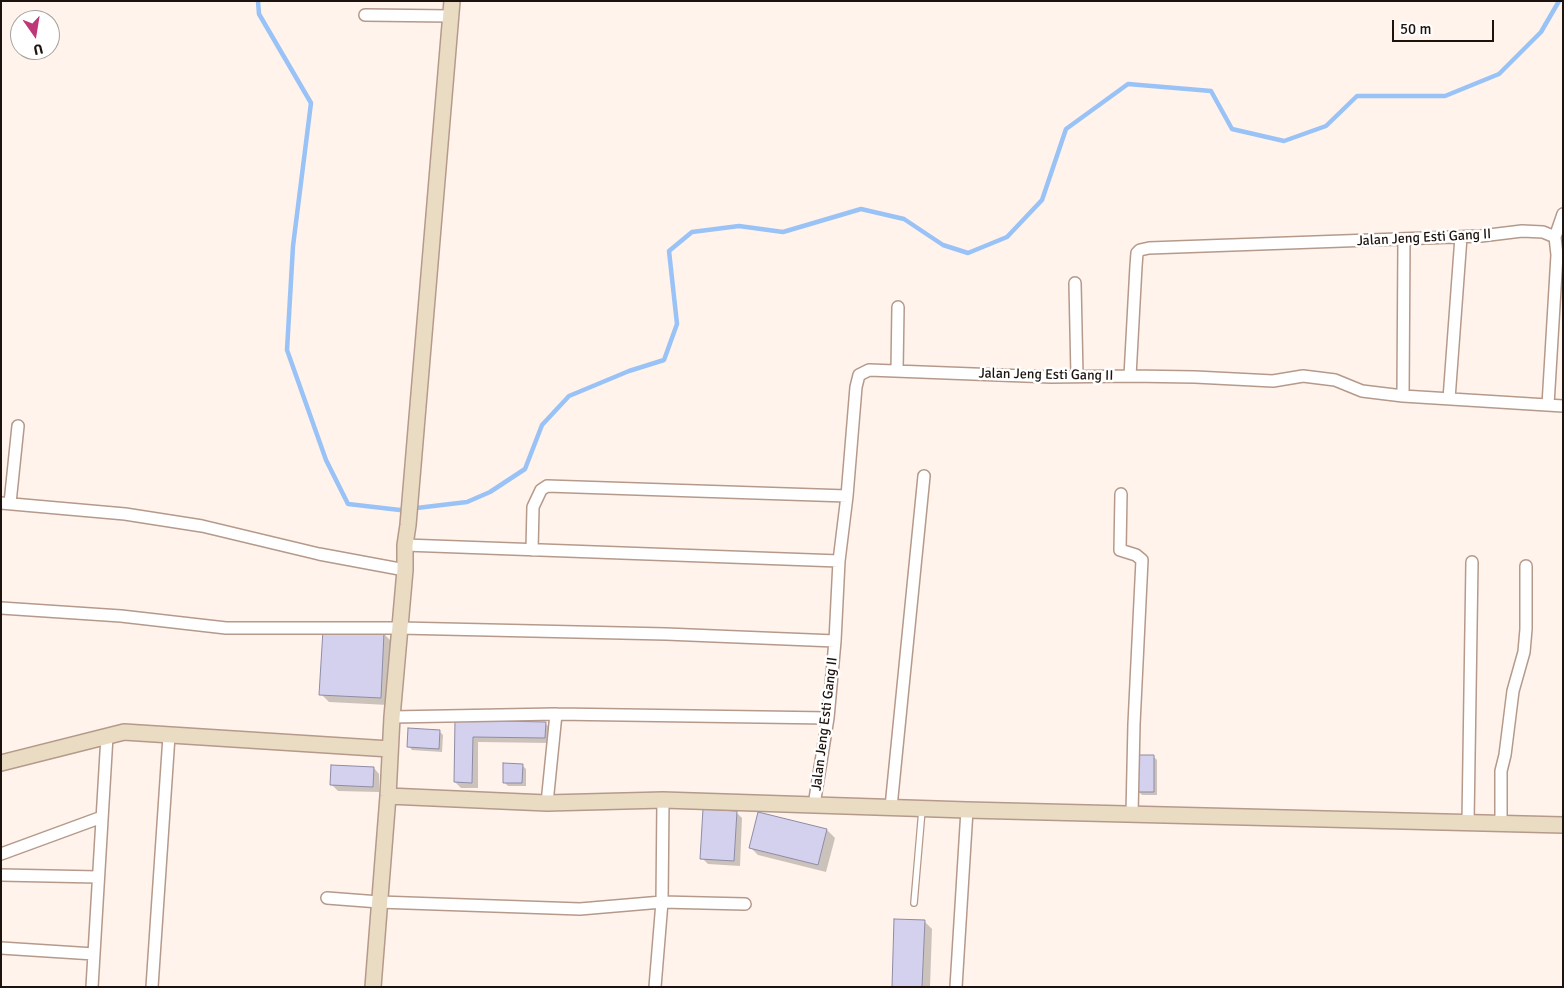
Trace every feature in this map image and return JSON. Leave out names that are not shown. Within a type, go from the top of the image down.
[{"type":"street","points":[[365,15],[452,8],[405,544],[405,570],[392,717],[388,796],[373,987]]},
{"type":"street","points":[[1548,405],[1559,284],[1555,237],[1563,214]]},
{"type":"street","name":"Jalan Jeng Esti Gang II","points":[[814,805],[828,718],[835,641],[839,561],[848,496],[856,387],[859,375],[869,370],[1050,378],[1130,376],[1138,253],[1140,250],[1150,248],[1404,239],[1522,231],[1543,232],[1555,237]]},
{"type":"street","points":[[1449,399],[1461,236]]},
{"type":"street","points":[[1403,396],[1404,239]]},
{"type":"street","points":[[1075,283],[1077,376]]},
{"type":"street","points":[[897,371],[898,307]]},
{"type":"street","points":[[1130,376],[1273,381],[1303,376],[1335,380],[1362,391],[1403,396],[1563,406]]},
{"type":"street","points":[[18,426],[6,503],[125,514],[202,526],[319,554],[405,570]]},
{"type":"street","points":[[891,807],[924,476]]},
{"type":"street","points":[[532,550],[533,507],[541,490],[547,486],[848,496]]},
{"type":"street","points":[[1121,494],[1120,550],[1136,555],[1142,560],[1134,724],[1132,813]]},
{"type":"street","points":[[405,544],[839,561]]},
{"type":"street","points":[[1468,822],[1472,562]]},
{"type":"street","points":[[1501,823],[1501,772],[1513,690],[1524,652],[1526,566]]},
{"type":"street","points":[[1,608],[121,616],[226,628],[400,628],[666,634],[835,641]]},
{"type":"street","points":[[392,717],[556,714],[828,718]]},
{"type":"street","points":[[547,803],[556,714]]},
{"type":"street","points":[[1,763],[124,732],[390,749]]},
{"type":"street","points":[[92,987],[107,736]]},
{"type":"street","points":[[152,987],[169,736]]},
{"type":"street","points":[[388,796],[547,803],[663,800],[967,810],[1563,825]]},
{"type":"street","points":[[655,987],[662,902],[663,800]]},
{"type":"street","points":[[956,987],[967,810]]},
{"type":"street","points":[[1,854],[102,816]]},
{"type":"street","points":[[1,874],[98,876]]},
{"type":"street","points":[[327,898],[379,902],[580,909],[662,902],[744,904]]},
{"type":"street","points":[[1,948],[94,954]]},
{"type":"lane","points":[[914,903],[922,808]]},
{"type":"building","points":[[323,630],[384,632],[381,698],[319,695]]},
{"type":"building","points":[[455,720],[546,722],[545,738],[473,737],[472,783],[454,782]]},
{"type":"building","points":[[408,728],[440,730],[439,749],[407,747]]},
{"type":"building","points":[[1137,755],[1154,755],[1154,792],[1137,792]]},
{"type":"building","points":[[503,763],[523,764],[522,783],[503,783]]},
{"type":"building","points":[[331,765],[374,767],[373,787],[330,785]]},
{"type":"building","points":[[703,809],[737,811],[734,861],[700,859]]},
{"type":"building","points":[[758,812],[827,829],[818,865],[749,848]]},
{"type":"building","points":[[894,919],[925,920],[922,987],[892,987]]},
{"type":"waterway","points":[[258,1],[259,14],[311,103],[293,246],[287,350],[326,460],[348,504],[400,510],[467,502],[490,492],[525,469],[542,425],[569,396],[629,371],[664,360],[677,324],[669,251],[692,232],[739,226],[783,232],[861,209],[904,219],[943,245],[968,253],[1007,237],[1042,200],[1066,129],[1128,84],[1211,91],[1232,129],[1284,141],[1326,126],[1357,96],[1445,96],[1499,74],[1541,32],[1559,1]]}]
